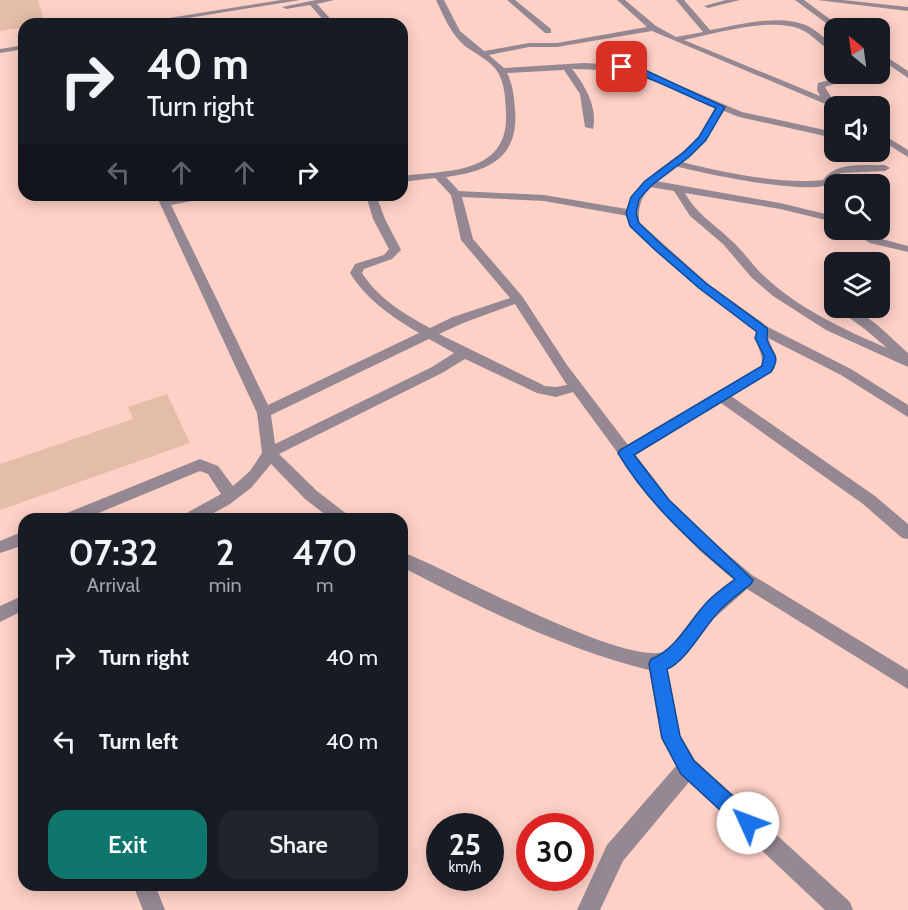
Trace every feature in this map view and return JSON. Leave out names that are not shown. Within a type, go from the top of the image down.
[{"type":"street","points":[[176,18],[296,0]]},
{"type":"street","points":[[213,18],[330,0]]},
{"type":"street","points":[[408,178],[459,172],[495,161],[504,152],[512,127],[510,105],[501,71],[457,33],[440,0]]},
{"type":"street","points":[[511,0],[548,31]]},
{"type":"street","points":[[621,0],[653,28],[675,39],[824,101]]},
{"type":"street","points":[[680,0],[709,34]]},
{"type":"street","points":[[708,6],[736,0]]},
{"type":"street","points":[[799,0],[824,18]]},
{"type":"street","points":[[821,0],[908,9]]},
{"type":"street","points":[[312,3],[326,18]]},
{"type":"street","points":[[675,39],[766,24],[787,24],[807,30],[824,43]]},
{"type":"street","points":[[481,54],[529,45],[557,45],[653,28]]},
{"type":"street","points":[[0,45],[18,42]]},
{"type":"street","points":[[0,51],[18,48]]},
{"type":"street","points":[[890,62],[908,75]]},
{"type":"street","points":[[501,71],[606,66],[634,69],[739,114],[824,133]]},
{"type":"street","points":[[890,67],[895,66]]},
{"type":"street","points":[[566,67],[582,87],[587,102],[590,127]]},
{"type":"street","points":[[826,96],[821,86],[828,84]]},
{"type":"street","points":[[721,107],[703,138],[675,164],[648,183],[634,199],[631,213],[634,224],[703,286],[763,330],[846,372],[908,412]]},
{"type":"street","points":[[890,143],[908,154]]},
{"type":"street","points":[[675,164],[753,180],[810,183],[827,182],[834,172],[839,170],[885,168]]},
{"type":"street","points":[[438,175],[456,194],[467,240],[518,299],[576,387],[664,504],[706,546],[746,580],[908,680]]},
{"type":"street","points":[[648,183],[780,206],[824,217]]},
{"type":"street","points":[[678,189],[687,209],[728,243],[759,278],[778,294],[798,308],[849,336],[908,362]]},
{"type":"street","points":[[456,194],[513,194],[545,197],[631,213]]},
{"type":"street","points":[[163,201],[264,413],[269,453],[311,495],[334,513]]},
{"type":"street","points":[[373,201],[379,219],[395,250],[388,257],[359,267],[356,273],[358,279],[375,296],[430,335],[542,390],[556,392],[576,387]]},
{"type":"street","points":[[872,240],[908,249]]},
{"type":"street","points":[[264,413],[458,321],[518,299]]},
{"type":"street","points":[[857,318],[871,327],[908,362]]},
{"type":"street","points":[[625,453],[766,369],[770,364],[770,356],[761,338],[763,330]]},
{"type":"street","points":[[200,513],[231,495],[256,476],[269,453],[437,370],[466,352]]},
{"type":"street","points":[[721,396],[869,500],[908,533]]},
{"type":"street","points":[[83,513],[200,465],[213,470],[231,495]]},
{"type":"street","points":[[2,547],[18,540]]},
{"type":"street","points":[[408,562],[452,586],[519,616],[636,660],[657,664],[667,662],[677,653],[716,603],[746,580]]},
{"type":"street","points":[[0,614],[18,605]]},
{"type":"street","points":[[657,664],[671,738],[688,767],[842,910]]},
{"type":"street","points":[[588,910],[615,853],[688,767]]},
{"type":"street","points":[[146,891],[154,910]]},
{"type":"building","points":[[0,0],[38,0],[43,18],[18,18],[18,28],[0,31]]},
{"type":"building","points":[[167,394],[190,443],[0,510],[0,464],[133,419],[128,407]]},
{"type":"route","points":[[622,67],[644,72],[678,90],[721,107],[703,138],[686,155],[648,183],[634,199],[631,213],[634,224],[658,247],[703,286],[763,330],[761,338],[770,356],[770,364],[766,369],[625,453],[664,504],[706,546],[746,580],[716,603],[677,653],[667,662],[657,664],[664,711],[671,738],[688,767],[748,823]]}]
